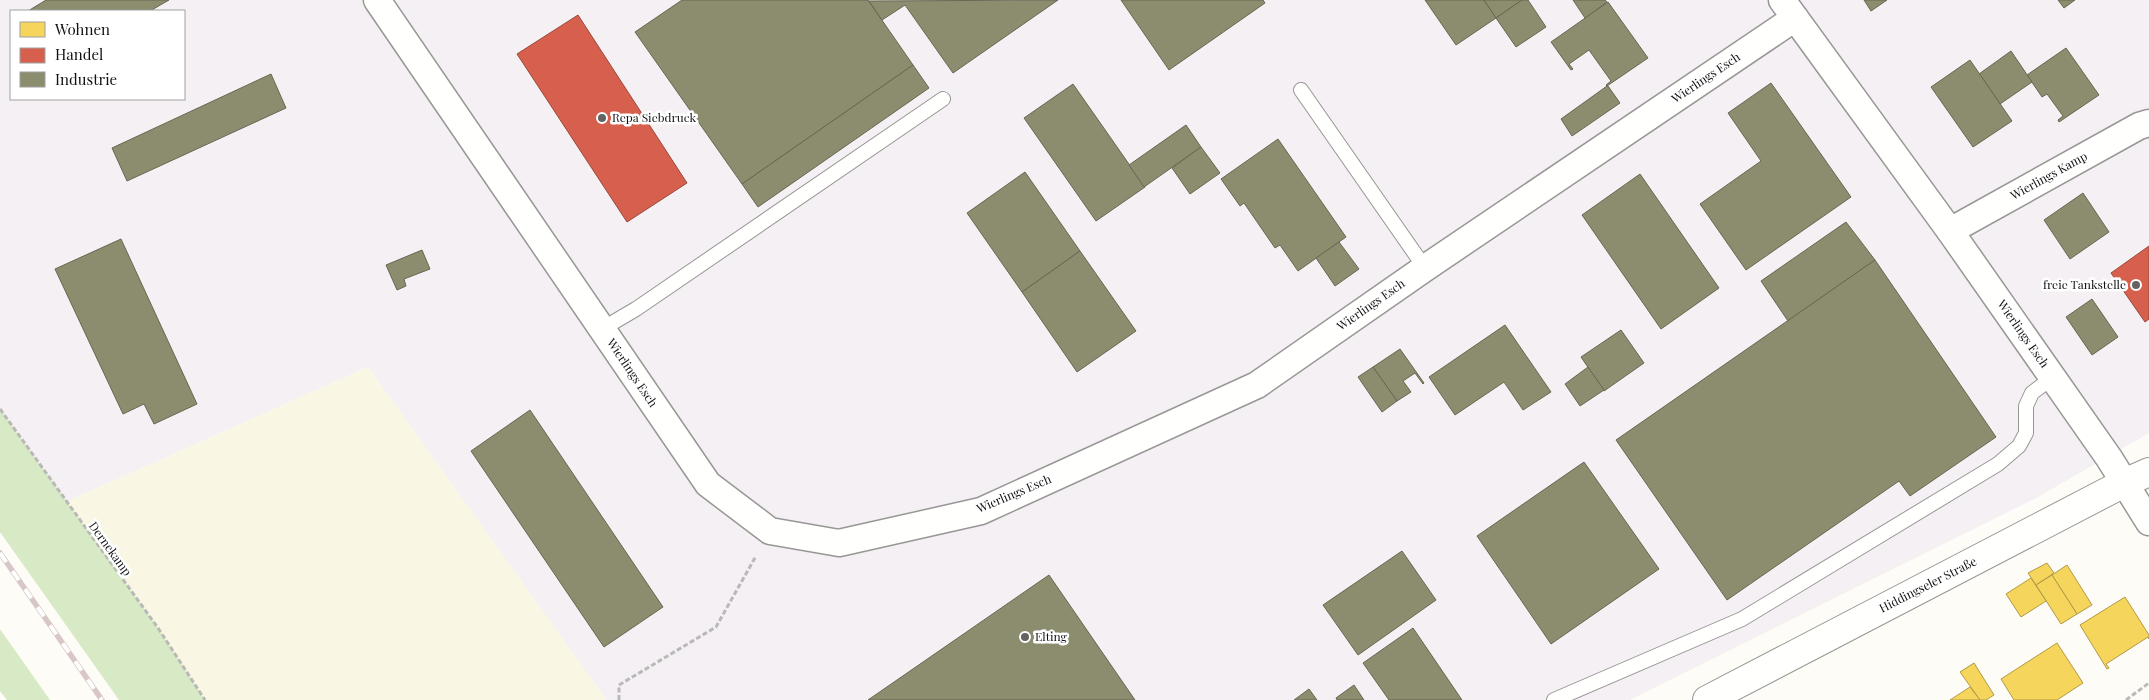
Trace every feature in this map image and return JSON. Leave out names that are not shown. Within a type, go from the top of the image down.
[{"type":"street","name":"Wierlings Esch","points":[[377,0],[708,484],[770,531],[839,543],[980,510],[1257,385],[1425,268],[1788,9],[1950,231],[2053,377],[2149,522]]},
{"type":"street","name":"Wierlings Kamp","points":[[1950,231],[2139,126],[2149,123]]},
{"type":"street","name":"Hiddingseler Straße","points":[[1707,700],[2124,483],[2149,472]]},
{"type":"lane","points":[[1301,90],[1425,268]]},
{"type":"lane","points":[[602,329],[636,309],[943,99]]},
{"type":"lane","points":[[1554,700],[1742,620],[1998,464],[2019,446],[2026,433],[2026,406],[2032,393],[2053,377]]},
{"type":"path","name":"Dernekamp","points":[[0,409],[158,628],[205,700]]},
{"type":"path","points":[[619,700],[619,685],[716,627],[770,531]]},
{"type":"path","points":[[2126,700],[2149,683]]},
{"type":"shaded area","points":[[0,0],[2149,0],[2149,433],[2038,497],[1630,700],[606,700],[368,367],[66,502],[0,409]]},
{"type":"shaded area","points":[[368,367],[606,700],[205,700],[158,628],[66,502]]},
{"type":"green space","points":[[0,409],[158,628],[205,700],[119,700],[0,532]]},
{"type":"green space","points":[[0,629],[50,700],[7,700],[0,691]]},
{"type":"building: Wohnen","points":[[2047,563],[2054,573],[2036,585],[2028,573]]},
{"type":"building: Wohnen","points":[[2067,565],[2092,605],[2077,614],[2052,575]]},
{"type":"building: Wohnen","points":[[2052,575],[2077,614],[2061,624],[2036,585]]},
{"type":"building: Wohnen","points":[[2031,578],[2046,601],[2021,617],[2006,594]]},
{"type":"building: Wohnen","points":[[2125,597],[2149,635],[2149,639],[2148,637],[2106,664],[2109,668],[2107,669],[2080,625]]},
{"type":"building: Wohnen","points":[[2057,643],[2083,683],[2057,700],[2014,700],[2001,679]]},
{"type":"building: Wohnen","points":[[1974,663],[1994,695],[1986,700],[1980,700],[1960,672]]},
{"type":"building: Wohnen","points":[[1970,687],[1980,700],[1950,700]]},
{"type":"building: Handel","name":"Repa Siebdruck","points":[[578,15],[687,183],[627,222],[517,54]]},
{"type":"building: Handel","points":[[2149,246],[2149,319],[2145,322],[2111,273]]},
{"type":"building: Industrie","points":[[46,0],[169,0],[152,10],[30,10]]},
{"type":"building: Industrie","points":[[682,0],[868,0],[913,65],[742,184],[635,32]]},
{"type":"building: Industrie","points":[[1058,0],[953,73],[905,5],[882,20],[869,1]]},
{"type":"building: Industrie","points":[[1121,0],[1263,0],[1265,3],[1169,70]]},
{"type":"building: Industrie","points":[[1425,0],[1484,0],[1496,18],[1456,45]]},
{"type":"building: Industrie","points":[[1484,0],[1522,0],[1496,18]]},
{"type":"building: Industrie","points":[[1522,0],[1528,0],[1546,27],[1516,47],[1496,18]]},
{"type":"building: Industrie","points":[[1573,0],[1605,0],[1607,2],[1585,18]]},
{"type":"building: Industrie","points":[[1864,0],[1887,0],[1871,11]]},
{"type":"building: Industrie","points":[[2058,0],[2075,0],[2064,8]]},
{"type":"building: Industrie","points":[[1608,2],[1648,58],[1607,86],[1611,81],[1589,50],[1569,64],[1573,69],[1571,70],[1551,42]]},
{"type":"building: Industrie","points":[[2066,48],[2099,95],[2059,122],[2058,120],[2063,116],[2047,94],[2042,97],[2027,75]]},
{"type":"building: Industrie","points":[[2011,51],[2032,82],[2000,104],[1979,74]]},
{"type":"building: Industrie","points":[[1970,60],[2012,121],[1973,147],[1931,87]]},
{"type":"building: Industrie","points":[[913,65],[929,88],[758,207],[742,184]]},
{"type":"building: Industrie","points":[[271,74],[286,108],[127,181],[112,148]]},
{"type":"building: Industrie","points":[[1771,83],[1851,197],[1746,270],[1700,204],[1761,161],[1728,113]]},
{"type":"building: Industrie","points":[[1073,84],[1145,187],[1096,221],[1024,118]]},
{"type":"building: Industrie","points":[[1607,86],[1620,103],[1572,136],[1561,119]]},
{"type":"building: Industrie","points":[[1186,125],[1201,147],[1144,187],[1129,165]]},
{"type":"building: Industrie","points":[[1278,139],[1346,237],[1298,271],[1280,245],[1275,248],[1244,203],[1240,206],[1221,179]]},
{"type":"building: Industrie","points":[[1201,147],[1220,173],[1190,194],[1172,168]]},
{"type":"building: Industrie","points":[[1025,172],[1080,251],[1022,292],[967,213]]},
{"type":"building: Industrie","points":[[1640,174],[1719,288],[1661,329],[1582,215]]},
{"type":"building: Industrie","points":[[2083,193],[2109,232],[2070,259],[2044,220]]},
{"type":"building: Industrie","points":[[1846,222],[1875,260],[1788,321],[1761,281]]},
{"type":"building: Industrie","points":[[121,239],[197,404],[154,424],[144,404],[123,414],[55,269]]},
{"type":"building: Industrie","points":[[1339,242],[1359,269],[1335,286],[1316,258]]},
{"type":"building: Industrie","points":[[422,250],[430,269],[404,279],[406,286],[397,290],[386,265]]},
{"type":"building: Industrie","points":[[1080,251],[1136,331],[1077,372],[1022,292]]},
{"type":"building: Industrie","points":[[1875,260],[1996,437],[1910,496],[1899,481],[1727,600],[1616,440]]},
{"type":"building: Industrie","points":[[2092,299],[2118,337],[2092,355],[2066,317]]},
{"type":"building: Industrie","points":[[1505,325],[1551,392],[1523,410],[1504,382],[1455,415],[1429,377]]},
{"type":"building: Industrie","points":[[1621,330],[1644,363],[1604,391],[1581,357]]},
{"type":"building: Industrie","points":[[1400,349],[1424,383],[1415,373],[1403,381],[1411,392],[1397,401],[1373,367]]},
{"type":"building: Industrie","points":[[1373,367],[1397,401],[1382,412],[1358,377]]},
{"type":"building: Industrie","points":[[1588,367],[1604,390],[1580,406],[1565,384]]},
{"type":"building: Industrie","points":[[530,410],[663,607],[604,647],[471,451]]},
{"type":"building: Industrie","points":[[1584,462],[1659,569],[1551,644],[1477,536]]},
{"type":"building: Industrie","points":[[1402,551],[1436,600],[1358,655],[1323,605]]},
{"type":"building: Industrie","name":"Elting","points":[[1049,575],[1135,700],[868,700]]},
{"type":"building: Industrie","points":[[1413,628],[1462,700],[1389,700],[1363,663]]},
{"type":"building: Industrie","points":[[1354,685],[1364,700],[1337,700],[1336,698]]},
{"type":"building: Industrie","points":[[1309,689],[1317,700],[1294,700]]},
{"type":"railway","points":[[0,553],[102,700]]},
{"type":"place","name":"Repa Siebdruck","points":[[602,118]]},
{"type":"place","name":"freie Tankstelle","points":[[2136,285]]},
{"type":"place","name":"Elting","points":[[1025,637]]}]
